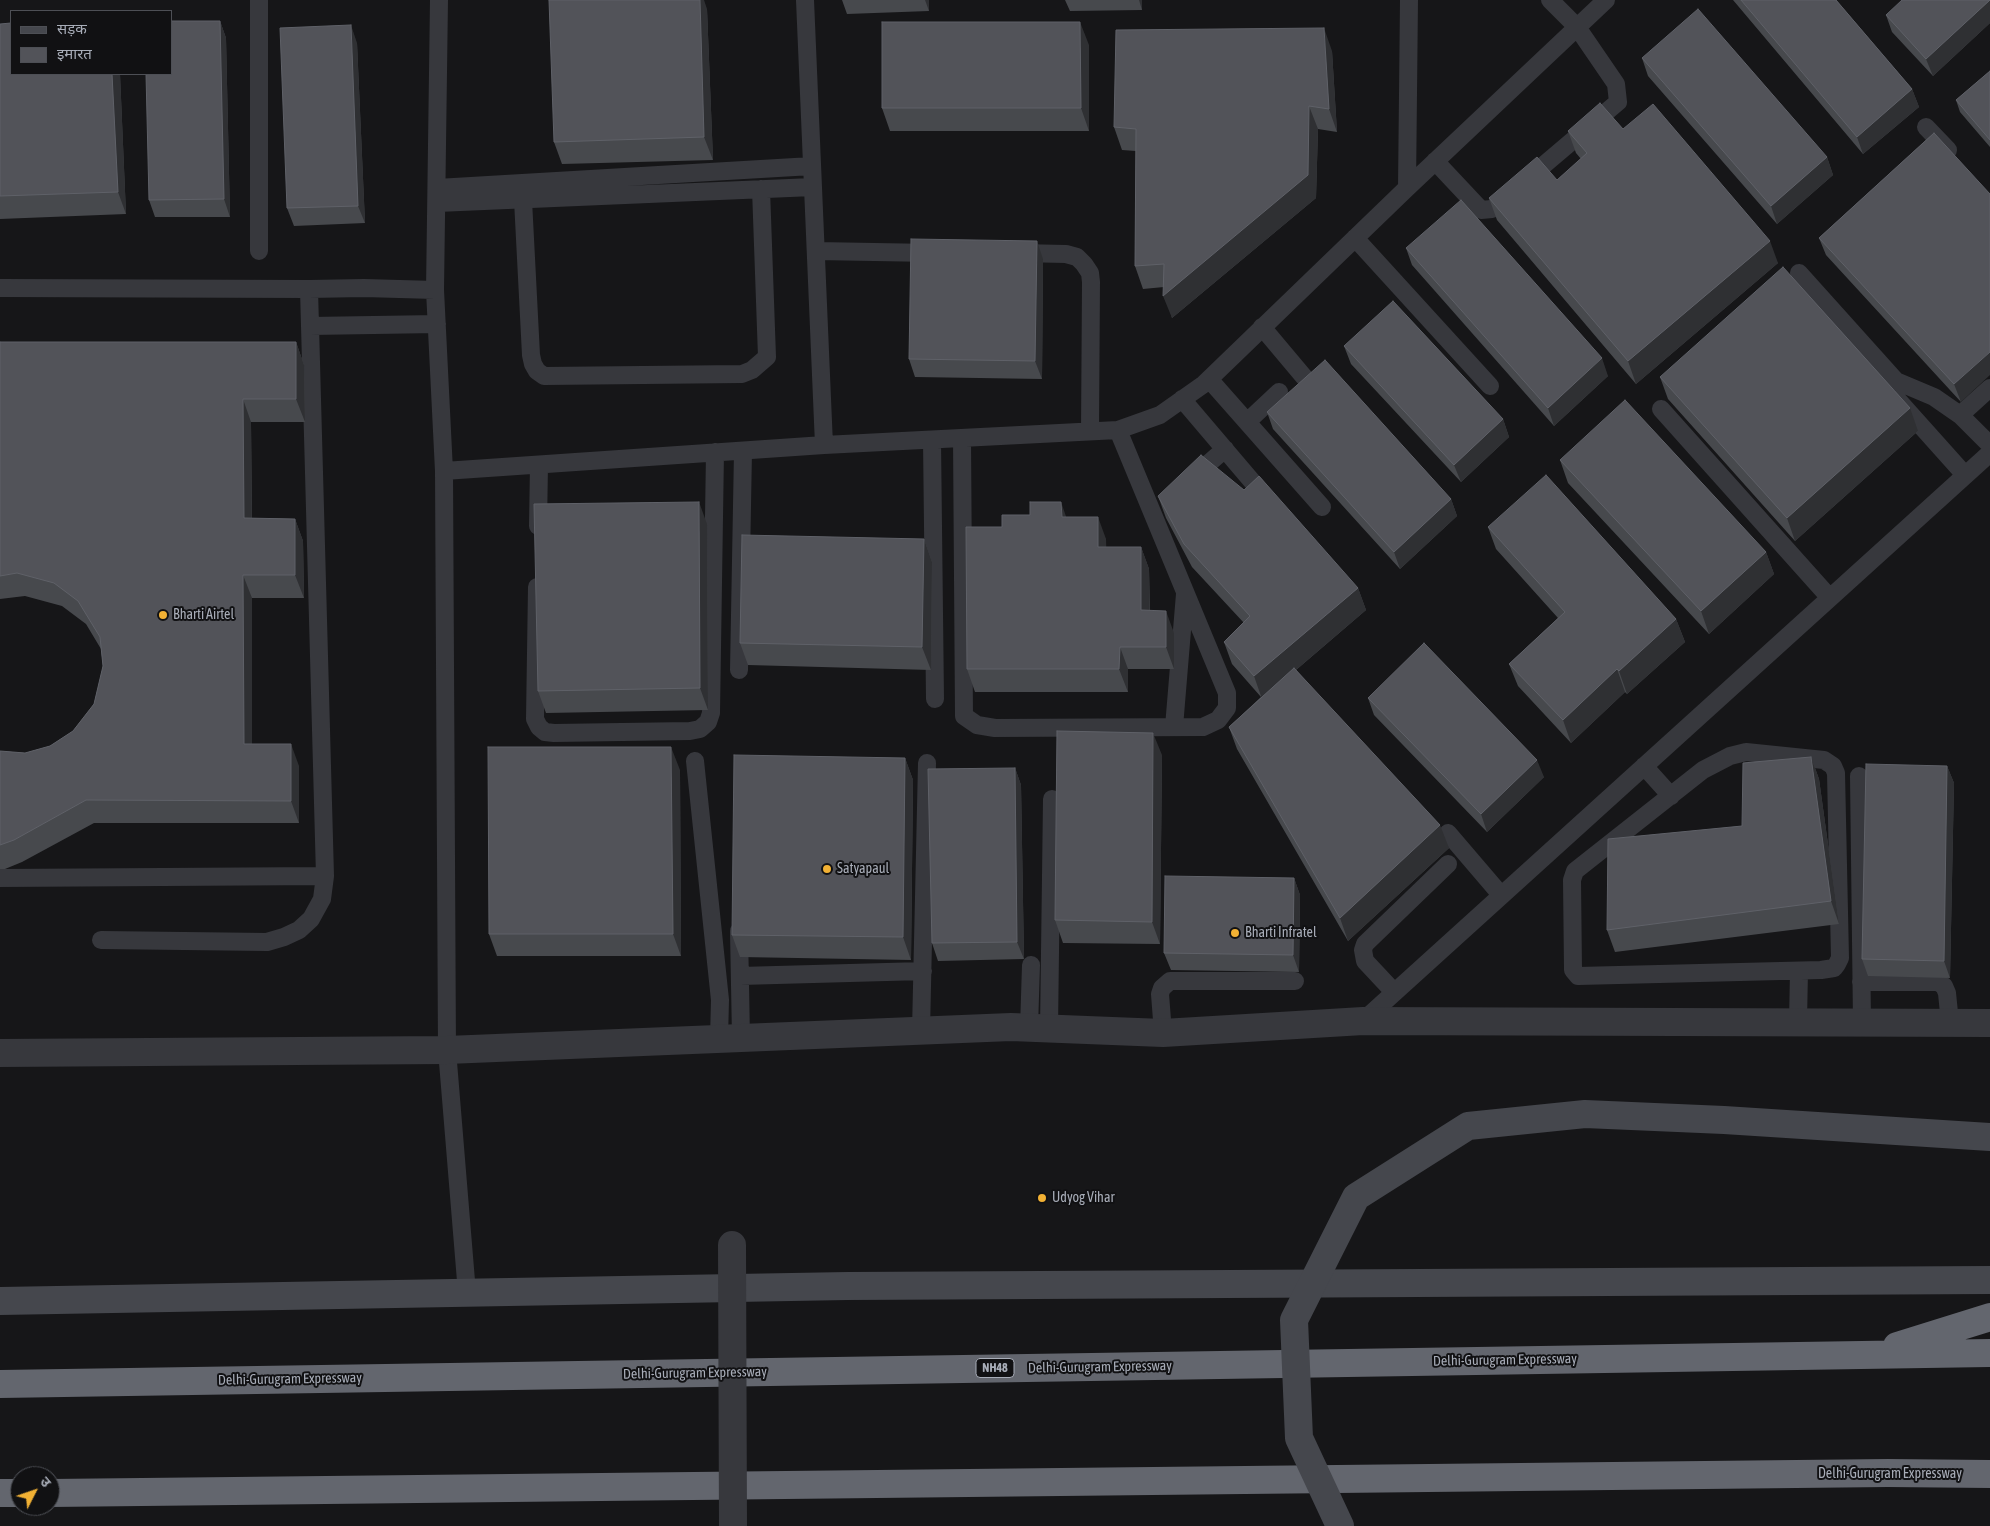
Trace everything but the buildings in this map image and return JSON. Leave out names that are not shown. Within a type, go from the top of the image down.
[{"type":"highway","points":[[1870,1355],[1990,1317]]},
{"type":"highway","name":"Delhi-Gurugram Expressway","points":[[0,1384],[1990,1353]]},
{"type":"highway","name":"Delhi-Gurugram Expressway","points":[[60,1493],[1888,1473],[1990,1474]]},
{"type":"main road","points":[[1340,1526],[1299,1438],[1294,1320],[1356,1196],[1468,1126],[1585,1114],[1724,1120],[1990,1137]]},
{"type":"main road","points":[[0,1301],[858,1286],[1990,1280]]},
{"type":"street","points":[[0,1053],[447,1050],[1039,1028],[1163,1032],[1362,1021],[1990,1023]]},
{"type":"street","points":[[732,1245],[733,1526]]},
{"type":"lane","points":[[259,0],[259,251]]},
{"type":"lane","points":[[439,0],[436,290],[444,471],[447,1050],[467,1294]]},
{"type":"lane","points":[[805,0],[824,445]]},
{"type":"lane","points":[[1407,188],[1409,0]]},
{"type":"lane","points":[[1435,161],[1482,210],[1492,209],[1618,102],[1616,84],[1577,27],[1550,0]]},
{"type":"lane","points":[[444,471],[824,445],[1118,430],[1160,415],[1209,379],[1435,161],[1606,0]]},
{"type":"lane","points":[[1926,127],[1958,162]]},
{"type":"lane","points":[[437,196],[812,166]]},
{"type":"lane","points":[[437,196],[523,200],[813,187]]},
{"type":"lane","points":[[523,200],[531,355],[537,371],[544,376],[742,374],[752,370],[767,357],[761,189]]},
{"type":"lane","points":[[1355,238],[1490,386]]},
{"type":"lane","points":[[816,251],[951,253]]},
{"type":"lane","points":[[999,253],[1066,254],[1077,257],[1090,273],[1090,431]]},
{"type":"lane","points":[[1965,475],[1795,277],[1896,381],[1934,397],[1960,415],[1990,445]]},
{"type":"lane","points":[[0,288],[364,288],[436,290]]},
{"type":"lane","points":[[100,940],[267,942],[299,930],[312,918],[322,899],[325,876],[309,289]]},
{"type":"lane","points":[[310,326],[437,324]]},
{"type":"lane","points":[[1262,327],[1304,377]]},
{"type":"lane","points":[[1209,379],[1322,507]]},
{"type":"lane","points":[[1960,415],[1990,388]]},
{"type":"lane","points":[[1247,422],[1279,392]]},
{"type":"lane","points":[[1182,399],[1256,486]]},
{"type":"lane","points":[[1661,409],[1830,598]]},
{"type":"lane","points":[[962,438],[964,716],[977,725],[995,728],[1203,727],[1218,720],[1227,708],[1227,693],[1118,430]]},
{"type":"lane","points":[[932,440],[935,699]]},
{"type":"lane","points":[[1183,486],[1225,449]]},
{"type":"lane","points":[[739,670],[743,451]]},
{"type":"lane","points":[[537,570],[535,719],[539,728],[545,732],[554,733],[700,730],[708,722],[711,713],[715,452]]},
{"type":"lane","points":[[1362,1021],[1990,453]]},
{"type":"lane","points":[[537,541],[539,465]]},
{"type":"lane","points":[[1174,727],[1185,591]]},
{"type":"lane","points":[[1746,752],[1824,760],[1833,766],[1836,773],[1840,958],[1834,968],[1583,978],[1575,973],[1573,970],[1572,880],[1575,872],[1671,796],[1703,770],[1730,756],[1746,752]]},
{"type":"lane","points":[[695,761],[720,1000],[730,1038]]},
{"type":"lane","points":[[921,1031],[928,763]]},
{"type":"lane","points":[[1644,766],[1671,796]]},
{"type":"lane","points":[[1859,776],[1862,1022]]},
{"type":"lane","points":[[1039,1028],[1052,799]]},
{"type":"lane","points":[[1448,833],[1502,895]]},
{"type":"lane","points":[[1394,992],[1365,960],[1363,950],[1365,944],[1448,864]]},
{"type":"lane","points":[[0,878],[325,876]]},
{"type":"lane","points":[[730,1038],[740,976],[738,917]]},
{"type":"lane","points":[[1032,965],[1039,1028]]},
{"type":"lane","points":[[1798,1022],[1799,970]]},
{"type":"lane","points":[[740,976],[923,971]]},
{"type":"lane","points":[[1163,1032],[1160,994],[1162,988],[1170,981],[1295,981]]},
{"type":"lane","points":[[1861,982],[1938,982],[1944,986],[1947,993],[1950,1023]]},
{"type":"place","name":"Bharti Airtel","points":[[163,615]]},
{"type":"place","name":"Satyapaul","points":[[827,869]]},
{"type":"place","name":"Bharti Infratel","points":[[1235,933]]},
{"type":"place","name":"Udyog Vihar","points":[[1042,1198]]}]
